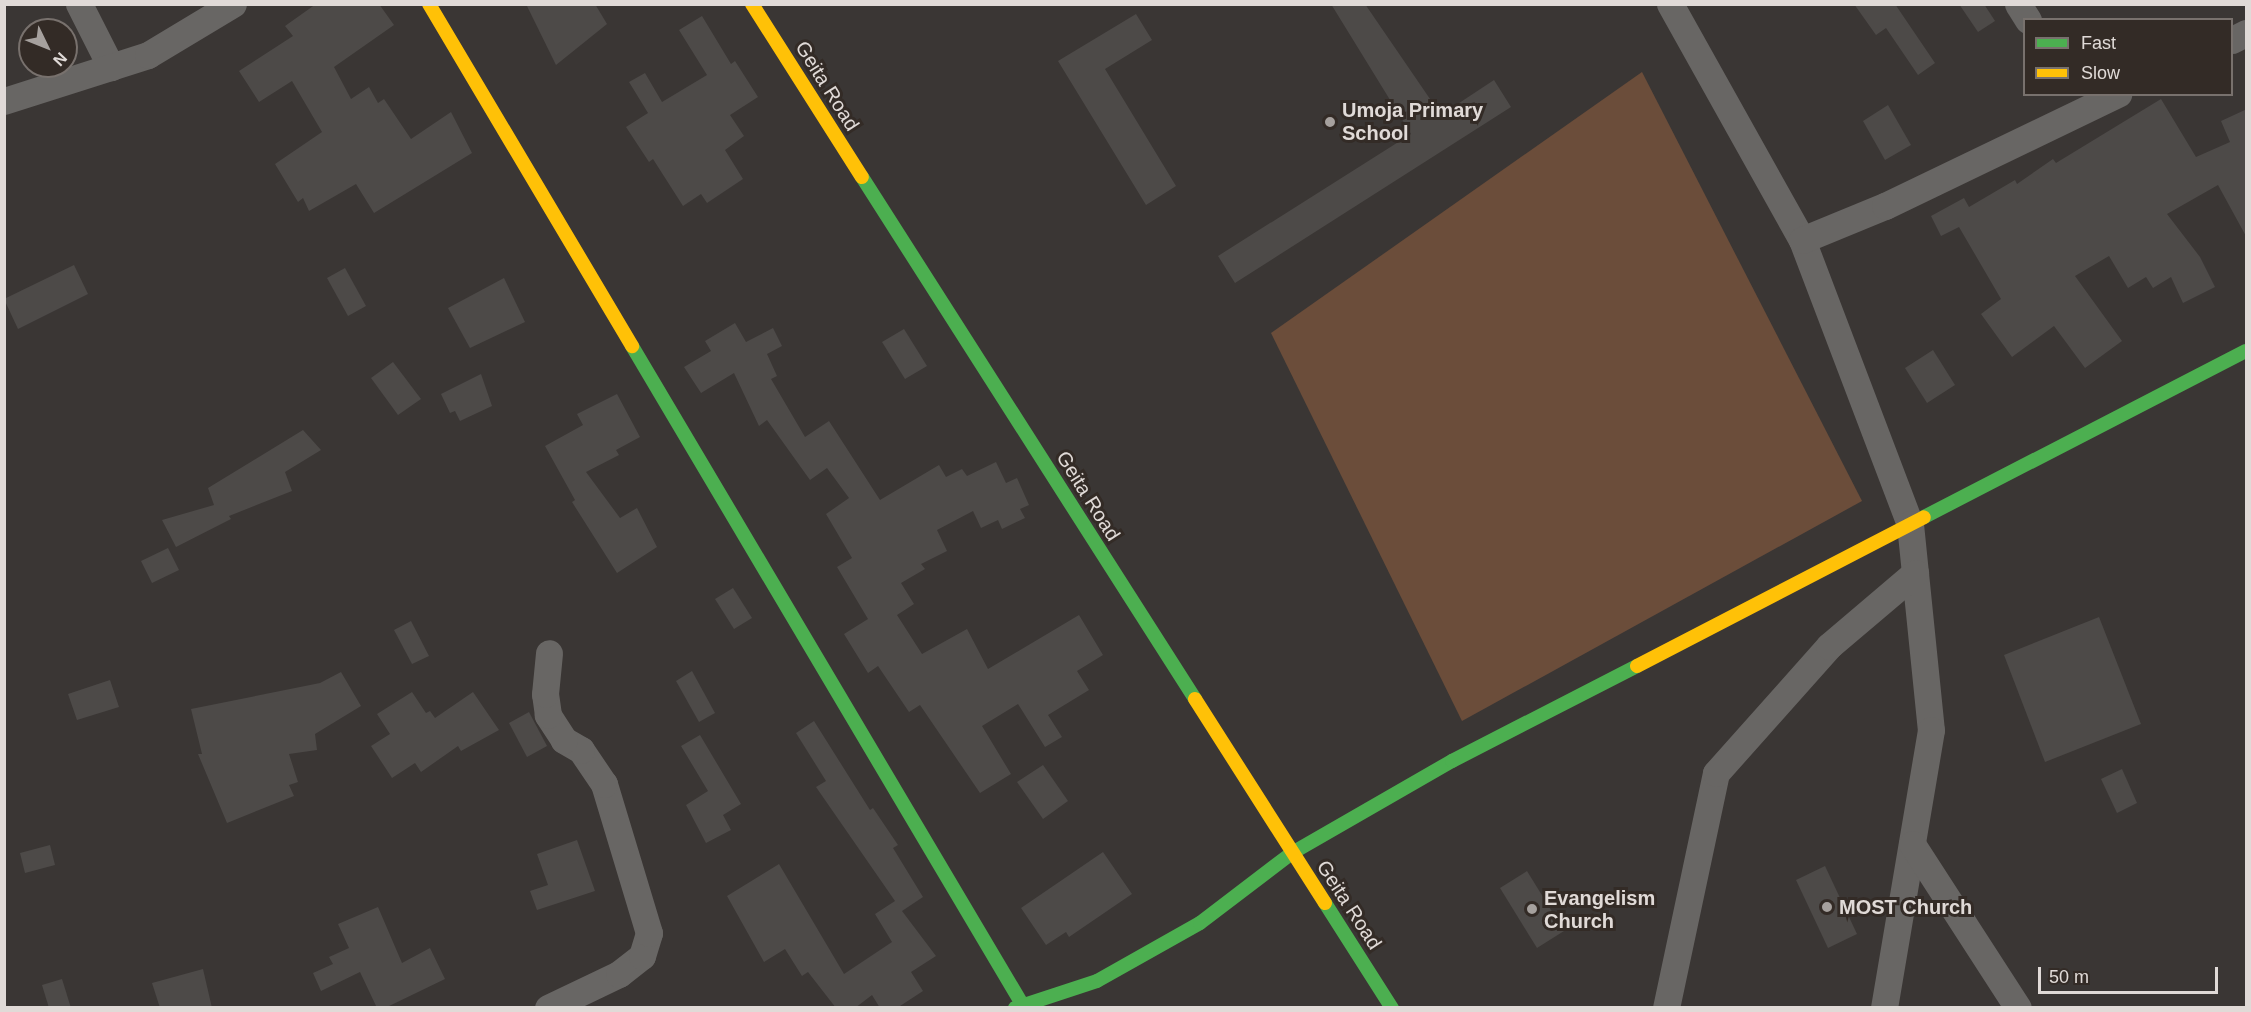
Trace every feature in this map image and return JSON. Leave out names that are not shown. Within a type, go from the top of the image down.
[{"type":"street","points":[[79,4],[111,67]]},
{"type":"street","points":[[4,101],[148,55],[234,4]]},
{"type":"street","points":[[429,4],[1018,1006],[1097,981],[1200,924],[1292,853],[1452,761],[2247,351]]},
{"type":"street","name":"Geita Road","points":[[752,4],[1392,1008]]},
{"type":"street","points":[[1670,4],[1802,240],[1910,524],[1931,730],[1884,1008]]},
{"type":"street","points":[[2018,4],[2027,18]]},
{"type":"street","points":[[2233,40],[2247,33]]},
{"type":"street","points":[[1802,240],[1885,206],[2083,102],[2109,96]]},
{"type":"street","points":[[1666,1008],[1692,899],[1716,773],[1829,646],[1915,573]]},
{"type":"street","points":[[548,1008],[619,974],[642,956],[649,933],[604,783],[581,750],[564,740],[548,715],[545,694],[549,653]]},
{"type":"street","points":[[1912,844],[2018,1008]]},
{"type":"shaded area","points":[[1642,72],[1862,501],[1462,721],[1271,333]]},
{"type":"building","points":[[316,4],[379,4],[394,25],[334,67],[351,99],[369,87],[378,103],[384,99],[411,139],[451,112],[472,153],[374,213],[356,184],[309,211],[303,198],[298,202],[275,164],[322,132],[292,81],[259,102],[239,71],[293,36],[285,26]]},
{"type":"building","points":[[526,4],[595,4],[607,24],[556,65]]},
{"type":"building","points":[[1331,4],[1365,4],[1441,115],[1494,80],[1511,107],[1235,283],[1218,256],[1411,134]]},
{"type":"building","points":[[1854,4],[1895,4],[1935,63],[1918,75],[1886,28],[1876,35]]},
{"type":"building","points":[[1959,4],[1984,4],[1995,21],[1978,32]]},
{"type":"building","points":[[1136,14],[1152,40],[1105,69],[1176,186],[1146,205],[1058,61]]},
{"type":"building","points":[[702,16],[731,64],[735,61],[758,97],[730,115],[744,136],[725,150],[743,179],[707,203],[701,194],[683,206],[653,159],[649,162],[626,127],[648,113],[629,82],[645,73],[662,102],[707,75],[679,30]]},
{"type":"building","points":[[2161,99],[2196,157],[2230,142],[2221,121],[2247,109],[2247,238],[2218,185],[2167,214],[2200,257],[2215,287],[2183,303],[2171,277],[2153,288],[2146,277],[2128,288],[2109,256],[2075,276],[2122,341],[2085,368],[2054,326],[2012,357],[1981,314],[2001,299],[1959,227],[1941,236],[1931,216],[1964,198],[1969,207],[2015,180],[2017,184],[2053,159],[2056,163]]},
{"type":"building","points":[[1888,105],[1911,145],[1885,160],[1863,121]]},
{"type":"building","points":[[74,265],[88,294],[18,329],[4,299]]},
{"type":"building","points":[[345,268],[366,306],[348,316],[327,278]]},
{"type":"building","points":[[504,278],[525,322],[470,348],[448,308]]},
{"type":"building","points":[[735,323],[746,342],[773,328],[782,346],[767,354],[777,376],[771,379],[805,437],[829,421],[880,500],[939,465],[946,477],[962,469],[967,476],[996,462],[1006,483],[1017,478],[1029,505],[1020,509],[1025,518],[1002,529],[998,520],[981,528],[973,511],[937,530],[947,551],[921,564],[925,569],[901,583],[914,604],[897,615],[922,654],[967,629],[988,669],[1079,615],[1103,655],[1077,671],[1089,690],[1048,715],[1062,737],[1045,747],[1018,704],[982,726],[1011,774],[980,793],[920,705],[909,712],[878,666],[868,673],[844,634],[868,619],[837,567],[852,558],[826,514],[849,498],[827,468],[810,480],[767,420],[759,426],[734,373],[701,393],[684,367],[711,351],[705,341]]},
{"type":"building","points":[[904,329],[927,366],[905,379],[882,342]]},
{"type":"building","points":[[1933,350],[1955,385],[1927,403],[1905,368]]},
{"type":"building","points":[[393,362],[421,399],[398,415],[371,378]]},
{"type":"building","points":[[481,374],[492,406],[460,421],[455,411],[450,413],[441,394]]},
{"type":"building","points":[[617,394],[640,437],[616,450],[619,455],[586,472],[620,518],[637,508],[657,547],[617,573],[572,502],[575,500],[545,446],[583,425],[577,414]]},
{"type":"building","points":[[303,430],[321,450],[285,472],[292,491],[229,516],[231,519],[176,547],[162,520],[214,505],[208,488]]},
{"type":"building","points":[[168,548],[179,570],[152,583],[141,561]]},
{"type":"building","points":[[733,588],[752,618],[734,629],[715,599]]},
{"type":"building","points":[[2099,617],[2141,724],[2045,762],[2004,655]]},
{"type":"building","points":[[411,621],[429,656],[412,664],[394,630]]},
{"type":"building","points":[[692,671],[715,713],[699,722],[676,681]]},
{"type":"building","points":[[341,672],[361,706],[315,734],[317,750],[289,754],[298,782],[289,785],[294,796],[227,823],[198,754],[202,754],[191,709],[320,683]]},
{"type":"building","points":[[110,680],[119,707],[77,720],[68,694]]},
{"type":"building","points":[[412,692],[426,713],[430,711],[435,718],[473,692],[499,730],[461,751],[458,746],[421,772],[415,763],[392,778],[371,746],[390,734],[377,714]]},
{"type":"building","points":[[529,712],[547,746],[527,757],[509,723]]},
{"type":"building","points":[[814,721],[870,810],[873,808],[898,845],[893,848],[923,897],[902,911],[936,956],[911,972],[923,991],[897,1008],[880,1008],[872,995],[855,1008],[836,1008],[808,972],[802,976],[785,949],[764,962],[727,896],[779,864],[844,974],[892,942],[875,914],[895,901],[816,787],[826,781],[796,733]]},
{"type":"building","points":[[700,735],[741,804],[723,815],[731,830],[706,843],[686,805],[708,791],[681,746]]},
{"type":"building","points":[[1043,765],[1068,801],[1043,819],[1017,782]]},
{"type":"building","points":[[2122,769],[2137,803],[2117,813],[2101,779]]},
{"type":"building","points":[[577,840],[595,891],[537,910],[530,891],[548,885],[537,854]]},
{"type":"building","points":[[50,845],[55,865],[25,873],[20,853]]},
{"type":"building","points":[[1103,852],[1132,894],[1069,937],[1066,932],[1046,945],[1021,908]]},
{"type":"building","name":"MOST Church","points":[[1825,866],[1857,934],[1828,948],[1796,880]]},
{"type":"building","name":"Evangelism Church","points":[[1527,871],[1564,931],[1537,948],[1500,888]]},
{"type":"building","points":[[378,907],[402,963],[430,948],[445,979],[385,1008],[377,1008],[360,972],[321,991],[313,973],[333,964],[329,957],[349,948],[338,924]]},
{"type":"building","points":[[203,969],[212,1008],[160,1008],[152,983]]},
{"type":"building","points":[[62,979],[71,1008],[49,1008],[42,985]]},
{"type":"traffic: fast","points":[[862,177],[1195,699]]},
{"type":"traffic: fast","points":[[632,346],[1022,1004]]},
{"type":"traffic: fast","points":[[1924,517],[2246,351]]},
{"type":"traffic: fast","points":[[1015,1008],[1097,981],[1200,923],[1292,853],[1452,761],[1637,666]]},
{"type":"traffic: fast","points":[[1325,903],[1392,1008]]},
{"type":"traffic: slow","points":[[429,4],[632,346]]},
{"type":"traffic: slow","points":[[752,4],[862,177]]},
{"type":"traffic: slow","points":[[1637,666],[1924,517]]},
{"type":"traffic: slow","points":[[1195,699],[1325,903]]},
{"type":"place","name":"Umoja Primary School","points":[[1330,122]]},
{"type":"place","name":"MOST Church","points":[[1827,907]]},
{"type":"place","name":"Evangelism Church","points":[[1532,909]]}]
